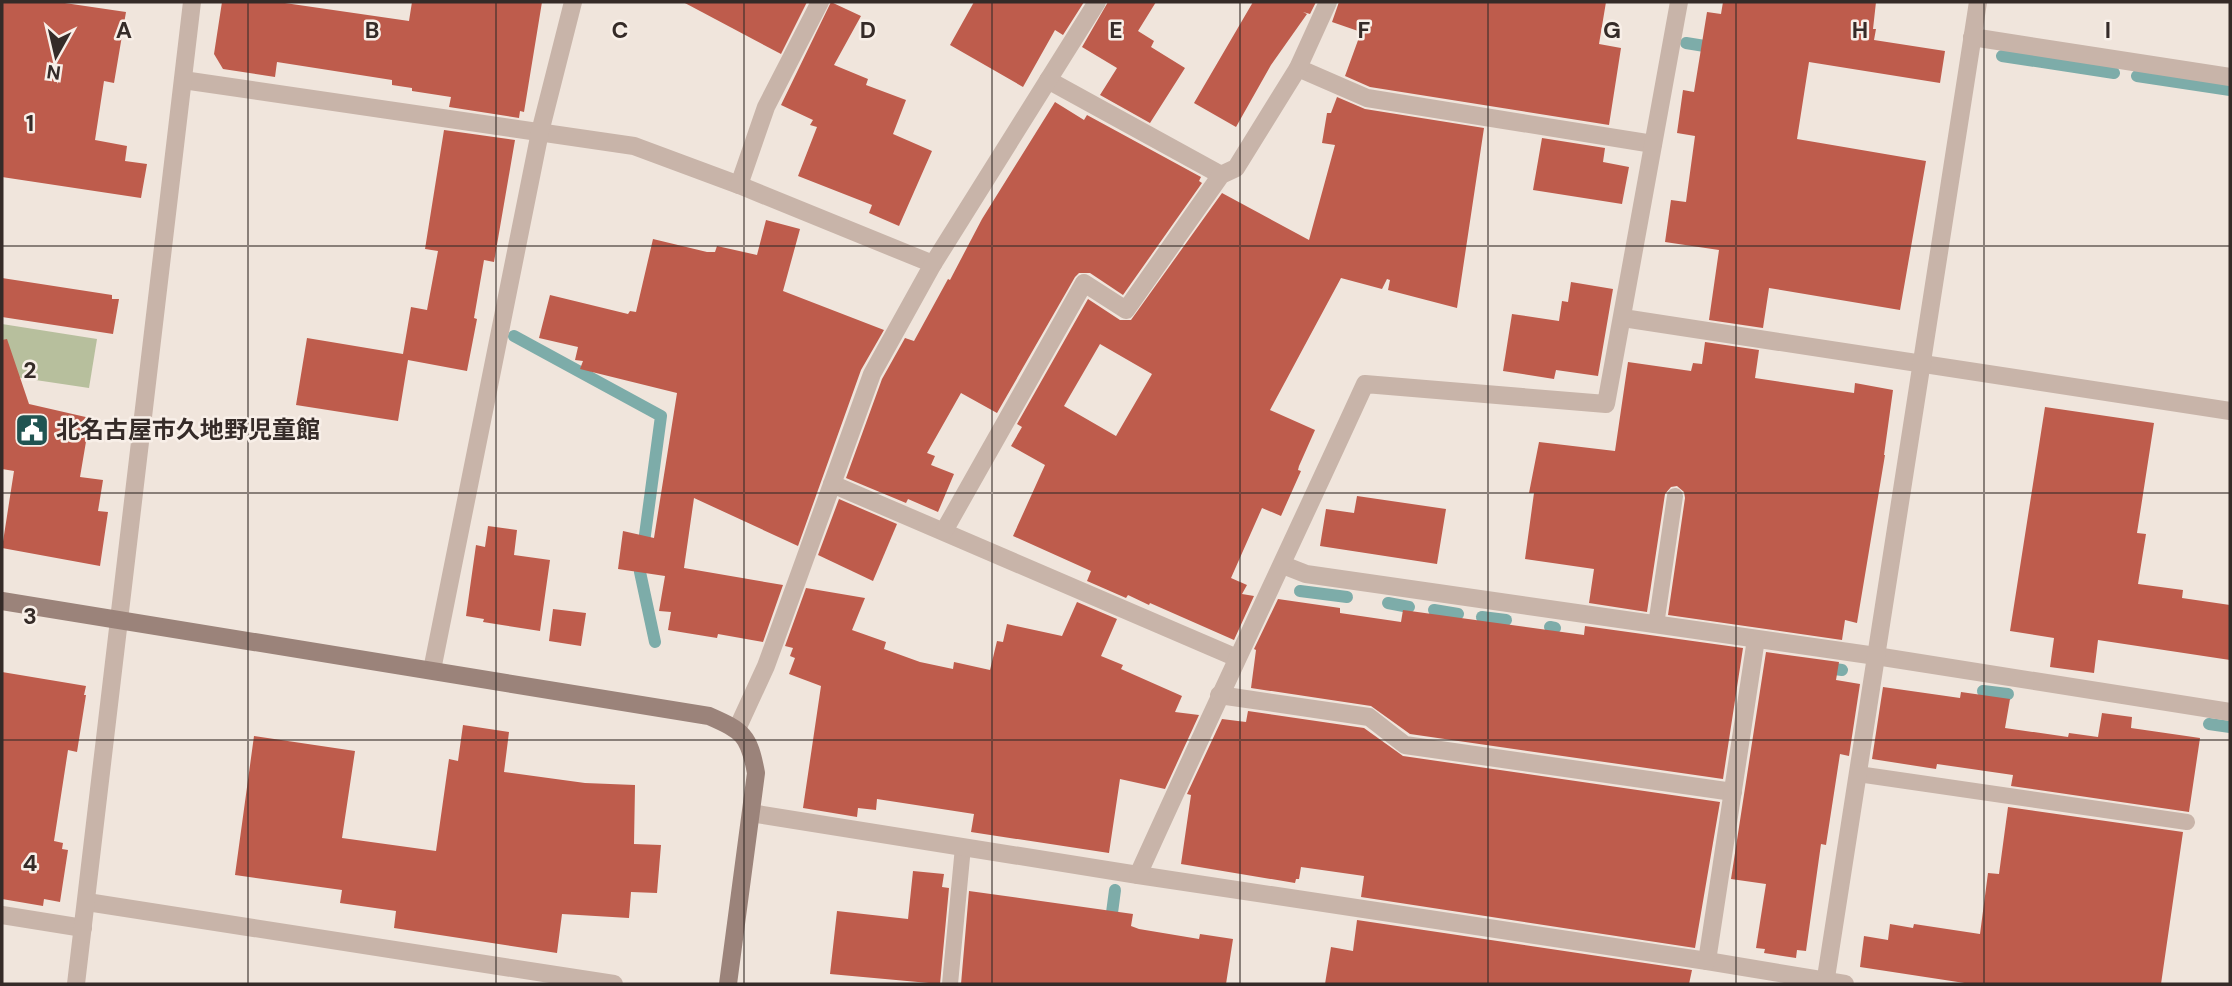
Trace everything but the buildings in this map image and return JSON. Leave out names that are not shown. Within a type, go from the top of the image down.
[{"type":"street","points":[[76,984],[192,2]]},
{"type":"street","points":[[432,670],[540,132],[573,2]]},
{"type":"street","points":[[739,185],[766,107],[820,2]]},
{"type":"street","points":[[737,729],[766,666],[872,374],[933,264],[1097,2]]},
{"type":"street","points":[[944,531],[1084,283],[1126,310],[1221,175],[1236,169],[1298,68],[1328,2]]},
{"type":"street","points":[[1139,875],[1219,695],[1283,565],[1365,384],[1606,404],[1679,2]]},
{"type":"street","points":[[1825,983],[1978,2]]},
{"type":"street","points":[[1972,37],[2230,77]]},
{"type":"street","points":[[1298,68],[1367,98],[1653,144]]},
{"type":"street","points":[[183,80],[634,146],[739,185],[933,264]]},
{"type":"street","points":[[1048,80],[1221,175]]},
{"type":"street","points":[[1623,318],[2230,411]]},
{"type":"street","points":[[832,484],[1237,658]]},
{"type":"street","points":[[1283,565],[1306,574],[1876,656],[2230,712]]},
{"type":"street","points":[[2,601],[709,716],[737,729],[751,748],[756,773],[728,984]]},
{"type":"street","points":[[1707,961],[1756,639]]},
{"type":"street","points":[[1219,695],[1369,717],[1405,744],[1732,792]]},
{"type":"street","points":[[751,813],[1707,961],[1825,983],[1845,984]]},
{"type":"street","points":[[87,902],[614,984]]},
{"type":"street","points":[[2,915],[83,928]]},
{"type":"lane","points":[[1656,625],[1675,496]]},
{"type":"lane","points":[[1858,774],[2187,822]]},
{"type":"lane","points":[[950,984],[963,847]]},
{"type":"green space","points":[[2,324],[97,339],[89,388],[2,375]]},
{"type":"waterway","points":[[1686,43],[1717,48]]},
{"type":"waterway","points":[[2002,56],[2114,73]]},
{"type":"waterway","points":[[2137,76],[2230,90]]},
{"type":"waterway","points":[[514,336],[661,416],[640,572],[655,642]]},
{"type":"waterway","points":[[1300,591],[1347,597]]},
{"type":"waterway","points":[[1388,603],[1409,607]]},
{"type":"waterway","points":[[1434,610],[1458,614]]},
{"type":"waterway","points":[[1482,617],[1506,620]]},
{"type":"waterway","points":[[1550,627],[1555,628]]},
{"type":"waterway","points":[[1821,667],[1842,670]]},
{"type":"waterway","points":[[1983,691],[2008,694]]},
{"type":"waterway","points":[[2209,724],[2230,727]]},
{"type":"waterway","points":[[1110,928],[1115,890]]},
{"type":"place","name":"北名古屋市久地野児童館","points":[[32,430]]}]
